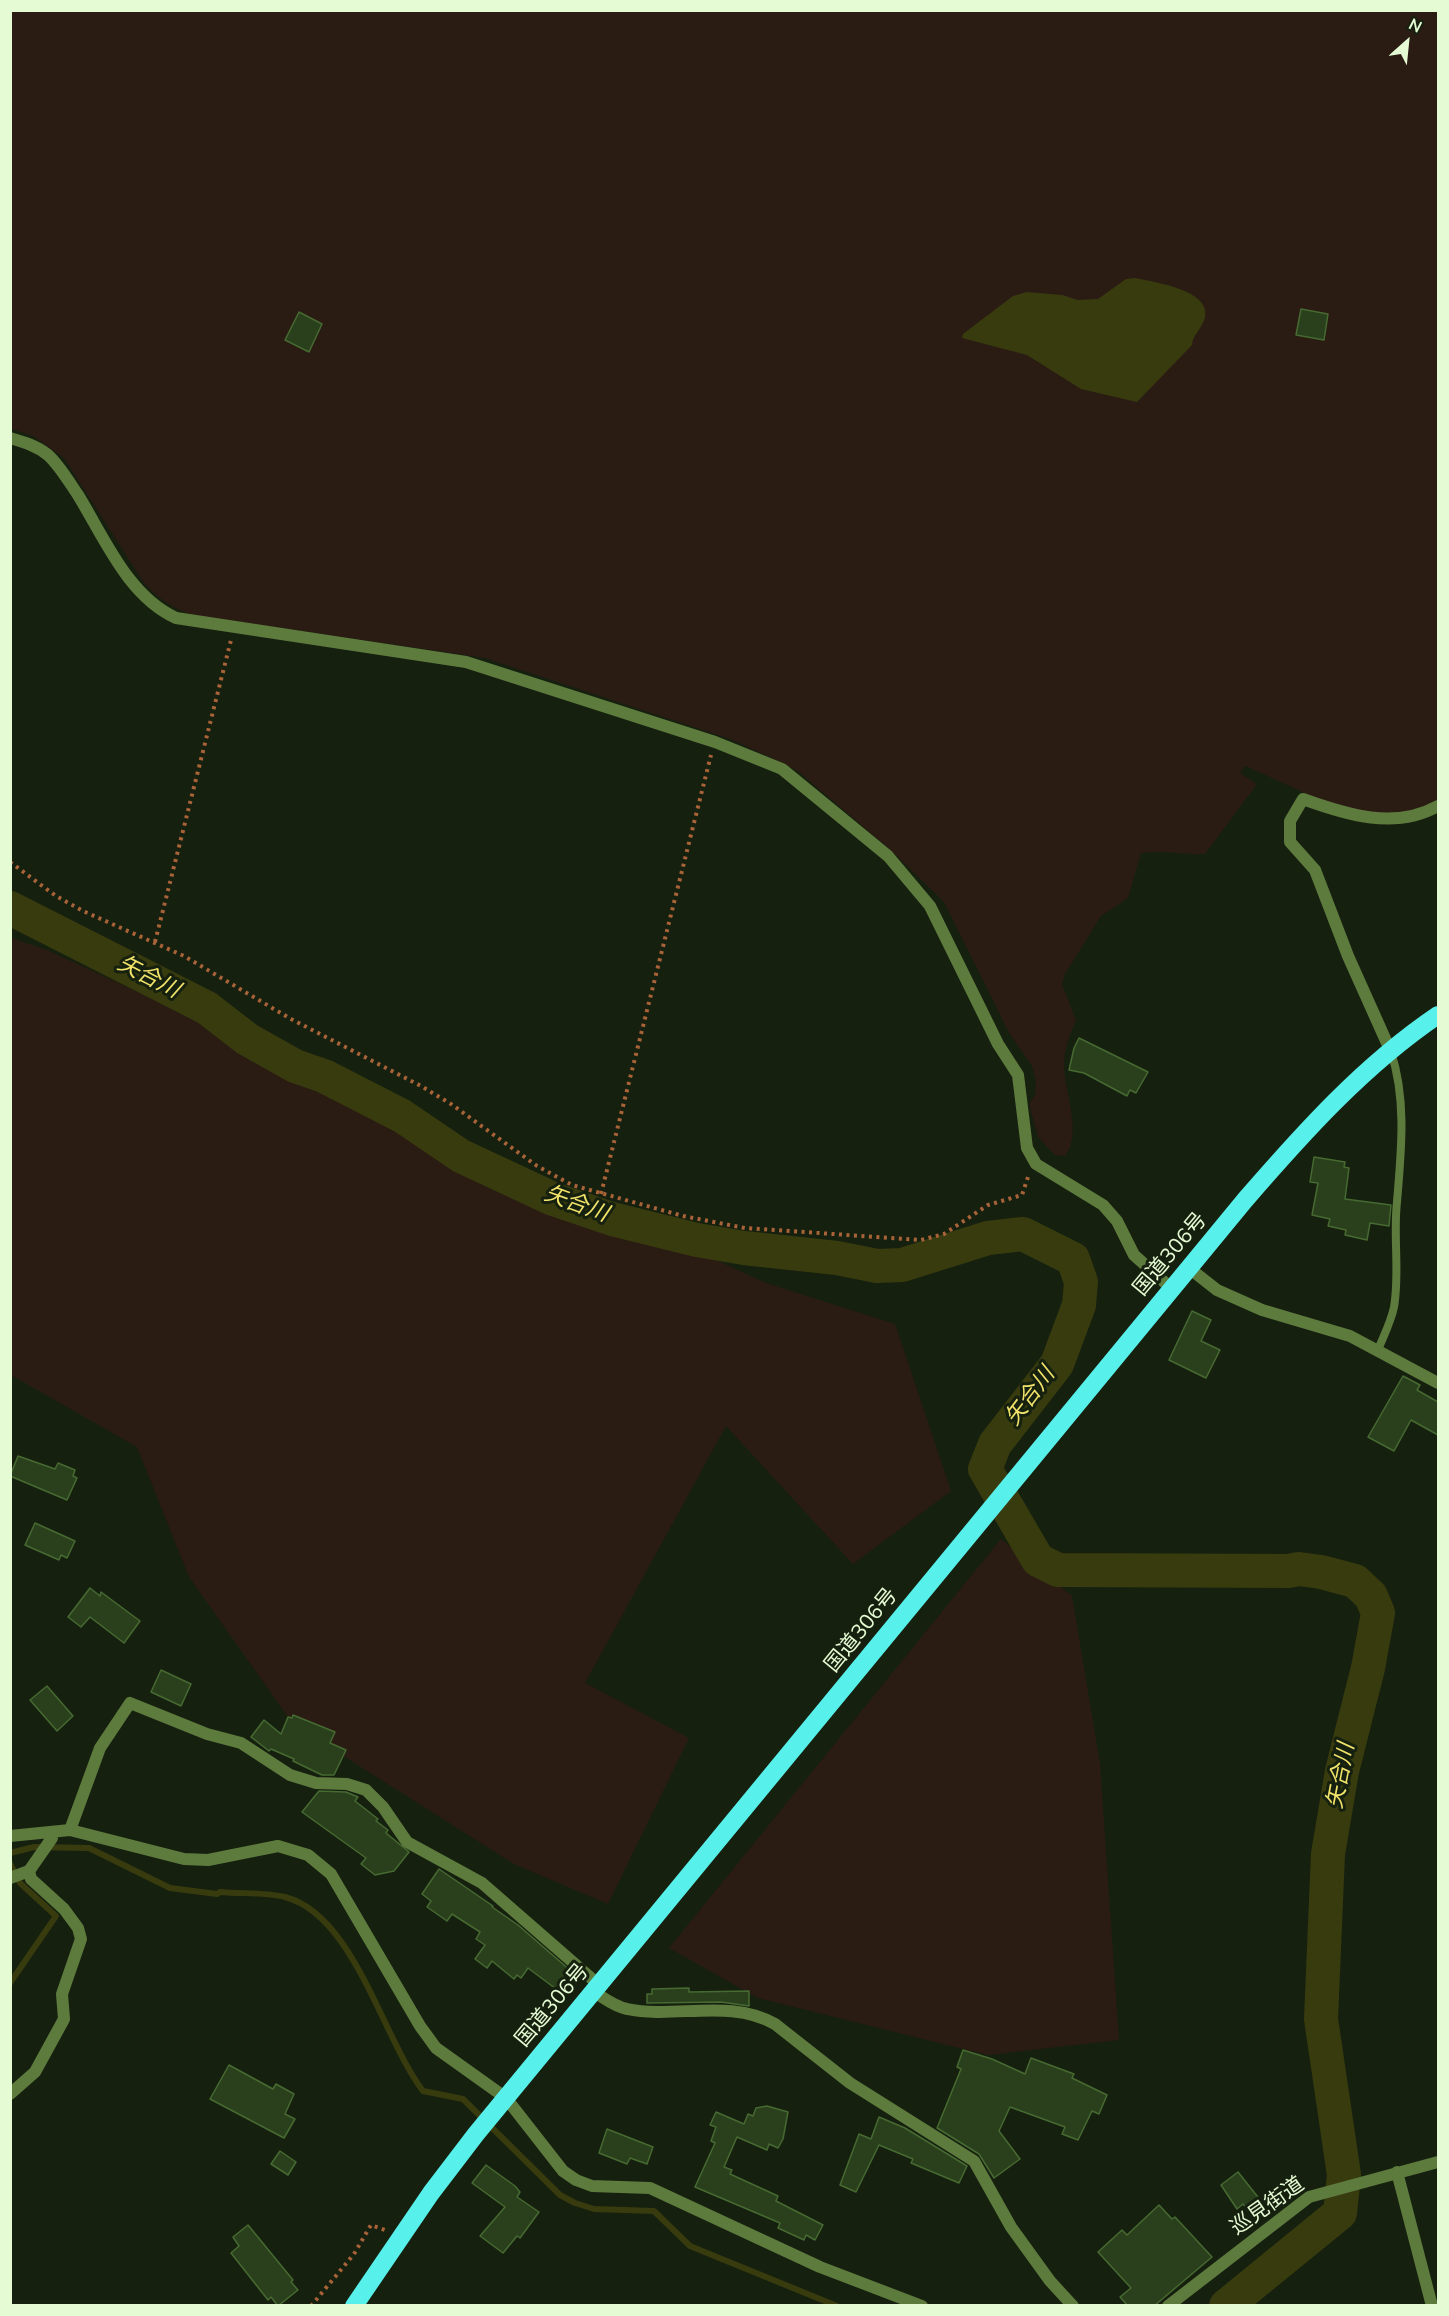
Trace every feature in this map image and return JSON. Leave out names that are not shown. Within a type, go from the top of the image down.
[{"type":"highway","name":"国道306号","points":[[354,2306],[431,2193],[476,2134],[1189,1268],[1316,1121],[1391,1052],[1438,1015]]},
{"type":"street","points":[[10,438],[36,447],[59,468],[135,588],[154,606],[176,618],[466,662],[715,742],[772,762],[782,769],[888,856],[930,906],[998,1044],[1018,1075],[1027,1148],[1036,1164],[1103,1204],[1117,1221],[1134,1255],[1172,1289]]},
{"type":"street","points":[[1391,1052],[1348,956],[1315,870],[1290,842],[1288,827],[1303,799],[1353,815],[1384,819],[1423,815],[1438,806]]},
{"type":"street","points":[[1189,1268],[1217,1290],[1253,1306],[1350,1336],[1438,1383]]},
{"type":"street","points":[[70,1830],[100,1748],[130,1703],[207,1734],[241,1743],[290,1775],[316,1783],[347,1784],[366,1790],[383,1808],[407,1842],[458,1868],[490,1889],[596,1989],[626,2009],[738,2011],[764,2017],[850,2084],[974,2161],[1011,2227],[1050,2281],[1073,2306]]},
{"type":"street","points":[[10,1836],[52,1835],[70,1830],[184,1859],[208,1860],[278,1846],[308,1855],[331,1874],[420,2026],[436,2048],[502,2103],[563,2171],[576,2180],[592,2186],[650,2188],[820,2267],[922,2306]]},
{"type":"street","points":[[10,1878],[26,1872],[40,1857],[52,1835]]},
{"type":"street","points":[[10,2094],[35,2072],[64,2019],[62,1994],[81,1939],[74,1920],[26,1872]]},
{"type":"street","name":"巡見街道","points":[[1168,2306],[1310,2197],[1438,2162]]},
{"type":"street","points":[[1397,2172],[1432,2306]]},
{"type":"lane","points":[[1378,1350],[1394,1310],[1397,1278],[1397,1202],[1403,1146],[1396,1067],[1391,1052]]},
{"type":"path","points":[[155,942],[234,627]]},
{"type":"path","points":[[601,1194],[715,742]]},
{"type":"path","points":[[10,862],[56,896],[83,912],[155,942],[291,1019],[422,1086],[544,1170],[572,1185],[601,1194],[682,1216],[745,1228],[921,1240],[944,1234],[988,1205],[1022,1196],[1029,1173],[1027,1148]]},
{"type":"path","points":[[311,2306],[354,2254],[371,2225]]},
{"type":"shaded area","points":[[10,11],[1438,11],[1438,803],[1414,812],[1389,815],[1364,813],[1315,797],[1245,766],[1240,773],[1257,784],[1205,854],[1141,853],[1128,898],[1101,916],[1065,974],[1062,984],[1076,1021],[1067,1043],[1064,1065],[1073,1125],[1070,1147],[1065,1156],[1055,1155],[1038,1137],[1029,1104],[1035,1095],[1036,1080],[1032,1066],[1009,1033],[944,902],[894,853],[799,772],[730,739],[485,658],[193,615],[171,606],[142,580],[64,458],[33,436],[11,429]]},
{"type":"shaded area","points":[[1135,278],[1167,285],[1190,294],[1199,300],[1204,308],[1205,317],[1192,345],[1137,402],[1081,389],[1027,355],[962,338],[963,334],[1013,296],[1027,292],[1062,295],[1078,300],[1098,299],[1126,279]]},
{"type":"shaded area","points":[[11,938],[47,950],[766,1283],[895,1324],[951,1491],[853,1564],[726,1426],[585,1683],[689,1738],[608,1904],[514,1864],[293,1724],[189,1577],[137,1447],[11,1375]]},
{"type":"shaded area","points":[[1001,1539],[1072,1596],[1100,1764],[1119,2040],[988,2055],[758,1998],[669,1948]]},
{"type":"building","points":[[1301,309],[1328,314],[1324,340],[1296,335]]},
{"type":"building","points":[[299,312],[322,324],[309,352],[285,340]]},
{"type":"building","points":[[1079,1038],[1148,1072],[1136,1093],[1130,1090],[1127,1096],[1084,1073],[1069,1070]]},
{"type":"building","points":[[1314,1157],[1345,1162],[1344,1167],[1349,1168],[1345,1199],[1391,1205],[1389,1226],[1370,1223],[1367,1240],[1345,1235],[1346,1230],[1328,1226],[1330,1219],[1312,1215],[1318,1183],[1310,1182]]},
{"type":"building","points":[[1192,1311],[1211,1320],[1201,1341],[1220,1350],[1206,1378],[1169,1360]]},
{"type":"building","points":[[1403,1376],[1420,1385],[1417,1390],[1438,1402],[1438,1435],[1411,1420],[1394,1451],[1368,1437]]},
{"type":"building","points":[[18,1456],[55,1469],[58,1463],[75,1470],[73,1476],[77,1478],[67,1500],[10,1476]]},
{"type":"building","points":[[35,1523],[75,1541],[67,1558],[61,1555],[59,1560],[25,1545]]},
{"type":"building","points":[[90,1588],[100,1596],[101,1592],[140,1621],[124,1643],[90,1617],[81,1627],[68,1617]]},
{"type":"building","points":[[161,1670],[191,1684],[181,1706],[151,1692]]},
{"type":"building","points":[[47,1686],[73,1716],[57,1731],[30,1700]]},
{"type":"building","points":[[293,1715],[335,1732],[330,1743],[346,1750],[334,1775],[322,1775],[293,1761],[294,1759],[271,1749],[269,1751],[251,1737],[264,1720],[281,1734],[288,1717],[292,1718]]},
{"type":"building","points":[[319,1791],[346,1792],[358,1797],[355,1801],[378,1819],[376,1821],[388,1830],[386,1833],[409,1852],[394,1871],[375,1875],[361,1864],[366,1858],[302,1812]]},
{"type":"building","points":[[439,1869],[518,1925],[571,1971],[556,1989],[528,1968],[521,1978],[517,1975],[514,1979],[492,1961],[487,1968],[475,1959],[485,1945],[476,1939],[480,1932],[452,1914],[447,1921],[427,1907],[431,1901],[422,1894]]},
{"type":"building","points":[[689,1988],[689,1992],[749,1991],[749,2006],[721,2002],[647,2003],[647,1994],[652,1994],[652,1989]]},
{"type":"building","points":[[963,2050],[992,2059],[1025,2074],[1031,2058],[1074,2074],[1072,2078],[1107,2095],[1099,2114],[1092,2111],[1078,2140],[1062,2134],[1065,2127],[1010,2107],[999,2131],[1020,2159],[994,2178],[979,2154],[937,2128],[961,2069],[957,2067]]},
{"type":"building","points":[[229,2065],[273,2089],[276,2084],[294,2094],[285,2114],[295,2119],[284,2138],[210,2099]]},
{"type":"building","points":[[767,2106],[788,2112],[783,2139],[778,2148],[769,2144],[767,2150],[737,2137],[724,2167],[732,2170],[730,2174],[778,2196],[776,2201],[823,2225],[815,2240],[806,2235],[804,2240],[778,2228],[780,2223],[695,2187],[715,2143],[711,2141],[716,2127],[710,2125],[716,2112],[744,2124],[748,2114],[753,2116],[756,2108]]},
{"type":"building","points":[[879,2117],[905,2128],[967,2166],[959,2183],[911,2163],[913,2159],[879,2145],[856,2192],[840,2185],[859,2134],[871,2139]]},
{"type":"building","points":[[607,2129],[653,2147],[647,2164],[630,2158],[627,2164],[599,2153]]},
{"type":"building","points":[[280,2151],[296,2162],[288,2175],[271,2164]]},
{"type":"building","points":[[486,2165],[515,2186],[520,2192],[517,2197],[539,2212],[520,2238],[517,2236],[503,2253],[480,2236],[505,2207],[472,2183]]},
{"type":"building","points":[[1238,2172],[1269,2211],[1257,2221],[1243,2204],[1237,2209],[1221,2185]]},
{"type":"building","points":[[1159,2205],[1172,2219],[1175,2217],[1212,2257],[1154,2306],[1128,2306],[1120,2297],[1131,2288],[1098,2252],[1122,2230],[1127,2235]]},
{"type":"building","points":[[248,2225],[293,2280],[291,2282],[298,2290],[278,2306],[271,2297],[268,2300],[231,2253],[239,2246],[233,2237]]},
{"type":"waterway","name":"矢合川","points":[[10,908],[207,1008],[247,1039],[295,1066],[324,1076],[402,1116],[461,1156],[553,1199],[612,1219],[697,1240],[744,1248],[837,1258],[877,1266],[902,1265],[988,1238],[1023,1234],[1073,1259],[1081,1282],[1079,1305],[1057,1364],[995,1444],[985,1469],[1038,1560],[1058,1570],[1288,1571],[1299,1569],[1355,1581],[1371,1596],[1378,1613],[1368,1668],[1342,1771],[1328,1854],[1321,2019],[1344,2175],[1340,2213],[1226,2306]]},
{"type":"waterway","points":[[10,1853],[34,1847],[89,1848],[170,1888],[217,1894],[220,1892],[277,1895],[309,1908],[330,1927],[348,1952],[408,2068],[423,2091],[463,2099],[560,2195],[594,2209],[654,2211],[690,2246],[837,2306]]},
{"type":"waterway","points":[[10,1863],[20,1883],[56,1916],[10,1983]]}]
